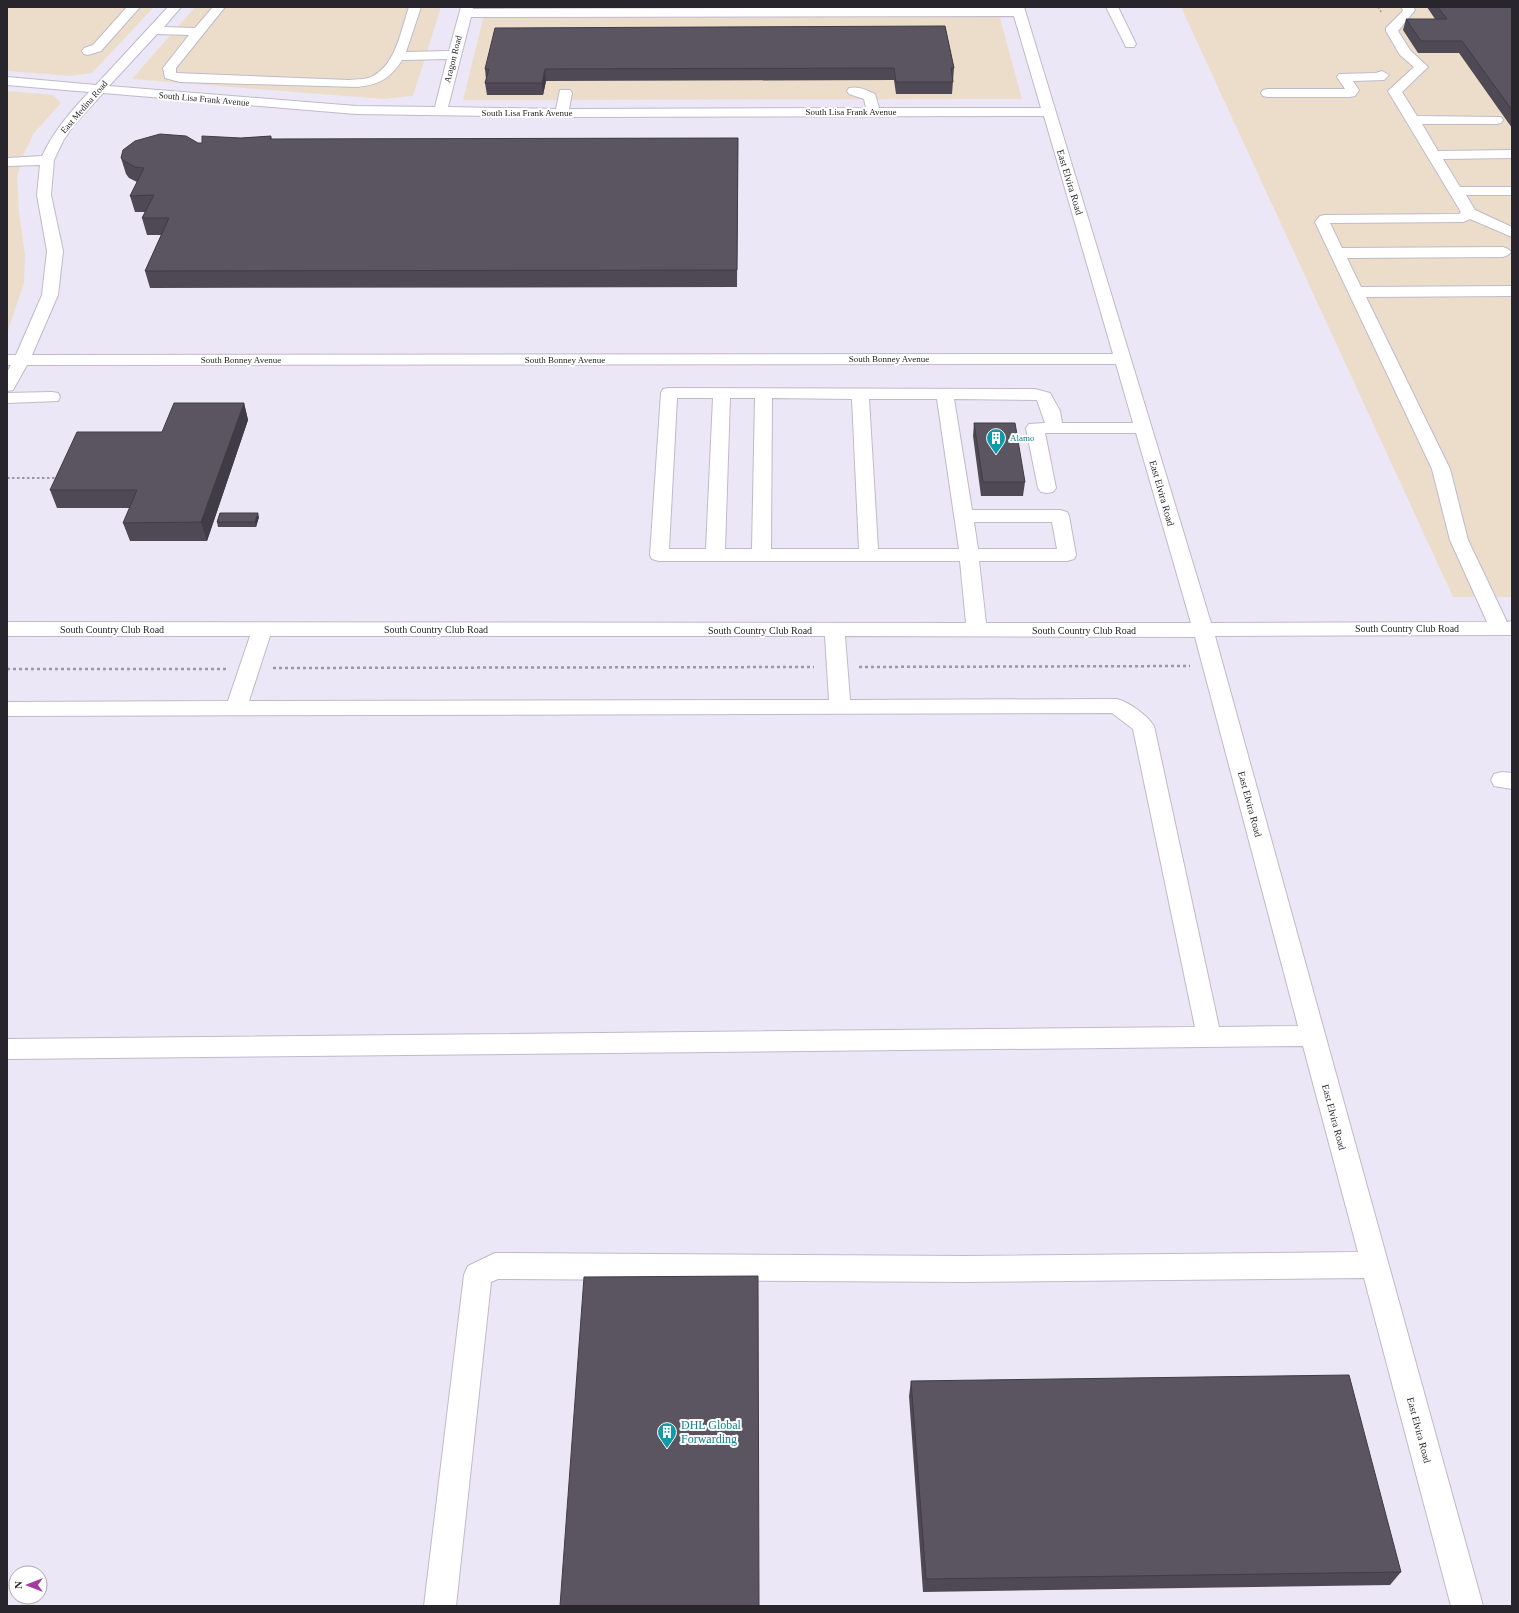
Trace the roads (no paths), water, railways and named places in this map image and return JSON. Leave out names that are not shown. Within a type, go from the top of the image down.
[{"type":"street","points":[[88,51],[97,48],[134,7]]},
{"type":"street","name":"East Medina Road","points":[[7,386],[14,360],[50,295],[55,251],[44,195],[47,160],[56,141],[68,123],[175,7]]},
{"type":"street","points":[[219,7],[170,68],[170,75],[180,78],[239,81],[354,84],[377,80],[389,69],[397,56],[415,7]]},
{"type":"street","points":[[1112,7],[1130,44]]},
{"type":"street","points":[[1407,7],[1409,10],[1407,14],[1392,28],[1392,31],[1405,52],[1422,67],[1394,91],[1469,213],[1512,233]]},
{"type":"street","points":[[466,10],[1019,9]]},
{"type":"street","name":"East Elvira Road","points":[[1019,9],[1203,630],[1466,1606]]},
{"type":"street","name":"Aragon Road","points":[[440,112],[466,10]]},
{"type":"street","points":[[154,30],[198,32]]},
{"type":"street","points":[[397,56],[454,55]]},
{"type":"street","points":[[1268,94],[1350,93],[1352,90],[1344,77],[1379,77],[1382,75]]},
{"type":"street","name":"South Lisa Frank Avenue","points":[[7,81],[98,90],[356,110],[562,113],[1049,112]]},
{"type":"street","points":[[854,91],[861,92],[870,97],[873,112]]},
{"type":"street","points":[[562,113],[565,93]]},
{"type":"street","points":[[1412,120],[1496,120]]},
{"type":"street","points":[[1434,155],[1512,154]]},
{"type":"street","points":[[7,162],[47,160]]},
{"type":"street","points":[[1456,191],[1512,191]]},
{"type":"street","points":[[1469,213],[1463,218],[1325,220],[1322,222],[1441,469],[1459,540],[1506,628]]},
{"type":"street","points":[[1337,253],[1508,252],[1512,267]]},
{"type":"street","points":[[1356,292],[1512,291]]},
{"type":"street","name":"South Bonney Avenue","points":[[14,360],[1122,359]]},
{"type":"street","points":[[964,516],[1060,516],[1067,555],[659,555],[669,393],[1035,394],[1044,397],[1051,411],[1055,428]]},
{"type":"street","points":[[715,555],[722,393]]},
{"type":"street","points":[[760,555],[764,393]]},
{"type":"street","points":[[860,393],[870,555]]},
{"type":"street","points":[[945,393],[964,516],[977,630]]},
{"type":"street","points":[[7,398],[52,397]]},
{"type":"street","points":[[1047,488],[1035,428],[1143,428]]},
{"type":"street","name":"South Country Club Road","points":[[7,629],[1203,630],[1506,628]]},
{"type":"street","points":[[236,708],[262,629]]},
{"type":"street","points":[[835,630],[840,706]]},
{"type":"street","points":[[7,709],[1117,706],[1143,726],[1209,1037]]},
{"type":"street","points":[[7,1048],[1312,1036]]},
{"type":"street","points":[[440,1606],[478,1275],[495,1266],[973,1269],[1374,1265]]},
{"type":"place","name":"Alamo","points":[[996,455]]},
{"type":"place","name":"DHL Global Forwarding","points":[[667,1449]]}]
